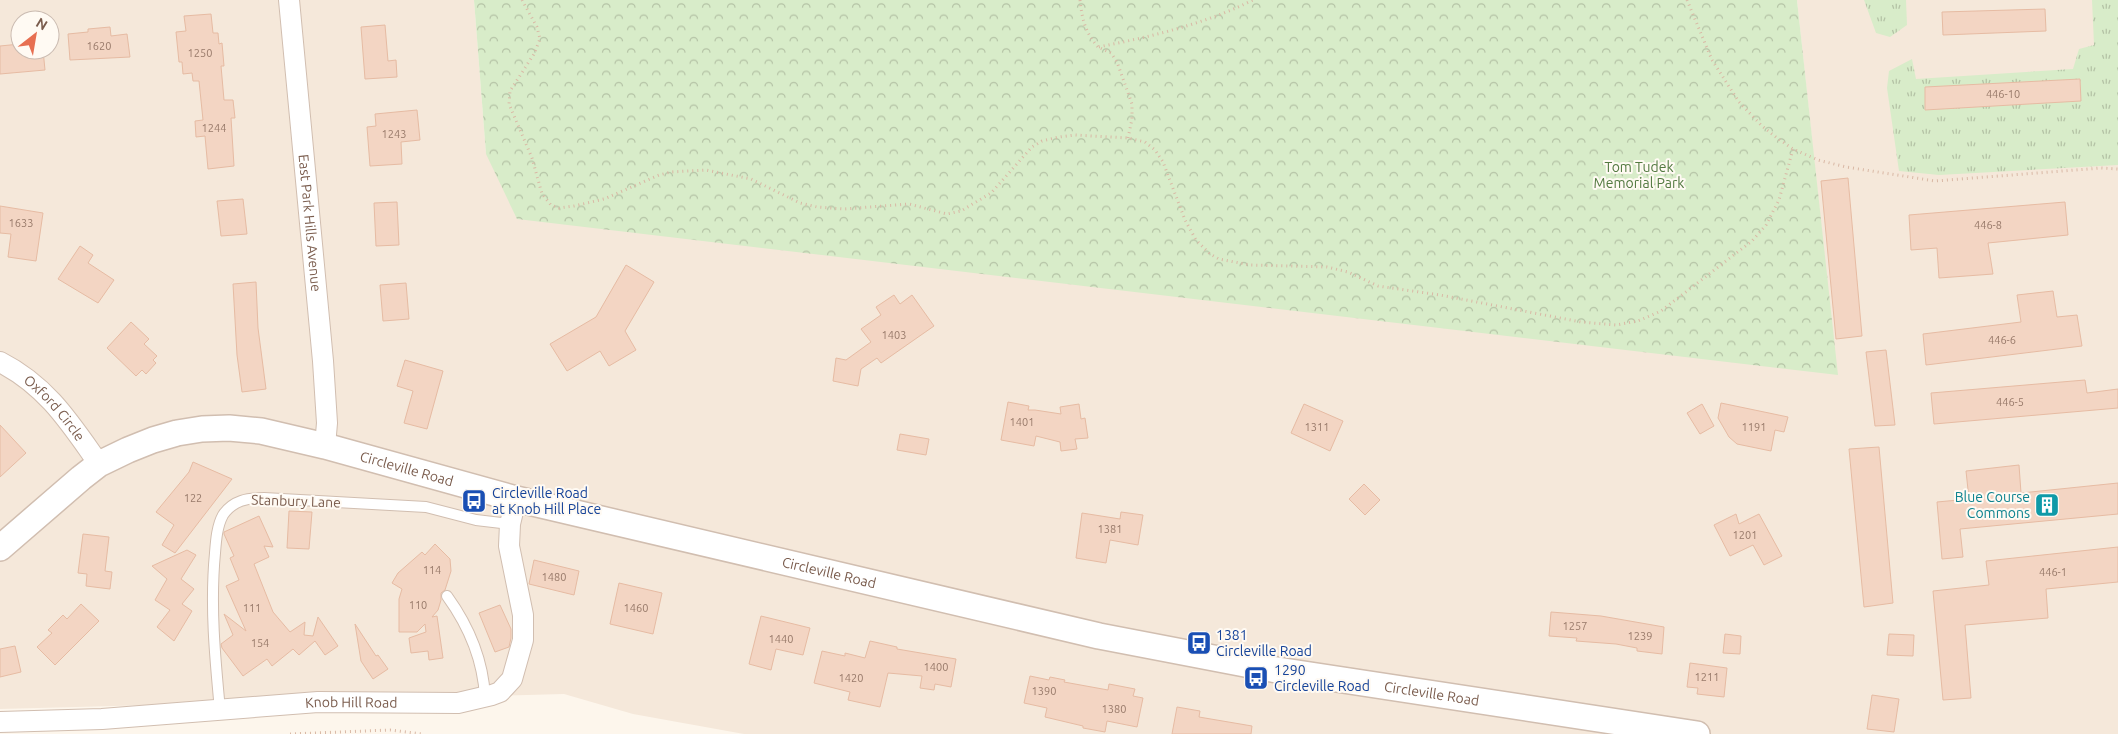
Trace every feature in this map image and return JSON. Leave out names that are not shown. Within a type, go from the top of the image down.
[{"type":"street","name":"East Park Hills Avenue","points":[[288,0],[323,361],[327,423],[325,446]]},
{"type":"street","name":"Oxford Circle","points":[[0,362],[33,383],[51,399],[99,464]]},
{"type":"street","name":"Circleville Road","points":[[0,548],[99,464],[153,440],[177,433],[229,428],[261,431],[325,446],[516,499],[1100,636],[1271,669],[1697,734]]},
{"type":"street","name":"Knob Hill Road","points":[[0,722],[102,719],[318,702],[458,703],[500,692],[512,679],[523,640],[523,615],[509,546],[510,524],[516,499]]},
{"type":"lane","name":"Stanbury Lane","points":[[220,710],[213,640],[214,560],[219,526],[230,508],[239,501],[250,498],[264,498],[426,507],[476,520],[510,524]]},
{"type":"lane","points":[[447,596],[465,625],[481,666],[485,697]]},
{"type":"path","points":[[522,0],[537,27],[540,39],[534,54],[510,91],[509,104],[532,158],[542,194],[551,205],[559,208],[604,199],[659,175],[671,172],[706,170],[751,178],[800,203],[817,207],[871,208],[909,204],[947,214],[966,208],[991,193],[1026,154],[1042,142],[1059,137],[1075,136],[1128,138],[1145,142],[1155,150],[1163,162],[1185,220],[1196,240],[1210,254],[1219,259],[1250,265],[1327,266],[1348,272],[1378,286],[1440,295],[1581,322],[1616,325],[1638,321],[1661,311],[1752,241],[1766,224],[1780,200],[1793,149]]},
{"type":"path","points":[[1080,0],[1082,20],[1088,35],[1098,47],[1111,53],[1117,62],[1132,104],[1132,119],[1128,138]]},
{"type":"path","points":[[1098,47],[1190,25],[1253,0]]},
{"type":"path","points":[[1687,0],[1706,48],[1728,87],[1739,102],[1762,126],[1793,149],[1831,164],[1935,181],[2101,168],[2118,169]]},
{"type":"path","points":[[290,734],[390,730],[422,734]]},
{"type":"shaded area","points":[[0,0],[474,0],[486,154],[1837,374],[1797,0],[2118,0],[2118,734],[744,734],[633,714],[564,694],[0,709]]},
{"type":"green space","name":"Tom Tudek Memorial Park","points":[[474,0],[1797,0],[1838,375],[517,219],[486,154]]},
{"type":"green space","points":[[1864,0],[1906,0],[1907,25],[1890,37],[1876,33]]},
{"type":"green space","points":[[2092,0],[2118,0],[2118,165],[1939,175],[1899,171],[1887,88],[1889,71],[1912,59],[1916,79],[2073,69],[2079,49],[2094,45]]},
{"type":"building","points":[[2045,9],[2046,31],[1943,35],[1942,12]]},
{"type":"building","points":[[211,14],[213,33],[218,33],[219,44],[222,43],[224,66],[221,66],[224,100],[233,100],[235,118],[231,118],[234,166],[208,169],[205,136],[196,137],[195,121],[203,120],[199,81],[193,81],[192,73],[183,74],[182,62],[179,62],[176,32],[186,31],[184,16]]},
{"type":"building","points":[[385,25],[388,61],[396,60],[397,77],[365,79],[361,27]]},
{"type":"building","points":[[110,27],[111,36],[127,34],[130,57],[70,60],[68,34],[88,32],[88,29]]},
{"type":"building","points":[[10,45],[10,60],[44,60],[45,70],[0,74],[0,46]]},
{"type":"building","points":[[2080,79],[2081,101],[1925,110],[1925,87]]},
{"type":"building","points":[[417,110],[420,140],[401,142],[402,164],[370,166],[367,127],[376,126],[375,114]]},
{"type":"building","points":[[1848,178],[1862,336],[1836,339],[1821,181]]},
{"type":"building","points":[[243,199],[247,234],[221,236],[217,201]]},
{"type":"building","points":[[397,202],[399,245],[376,246],[374,203]]},
{"type":"building","points":[[2065,202],[2068,235],[1988,243],[1993,274],[1939,278],[1937,248],[1911,250],[1909,215]]},
{"type":"building","points":[[0,206],[43,213],[36,261],[8,257],[11,234],[0,233]]},
{"type":"building","points":[[80,246],[93,255],[88,263],[114,280],[98,303],[58,279]]},
{"type":"building","points":[[626,265],[654,282],[625,331],[636,350],[609,366],[600,351],[567,371],[550,344],[596,317]]},
{"type":"building","points":[[256,282],[258,328],[266,389],[242,392],[237,355],[233,284]]},
{"type":"building","points":[[406,283],[409,319],[383,321],[380,285]]},
{"type":"building","points":[[2053,291],[2057,317],[2077,315],[2082,346],[1926,365],[1923,334],[2021,322],[2017,295]]},
{"type":"building","points":[[894,295],[900,304],[912,295],[934,326],[881,363],[877,358],[861,369],[858,386],[833,381],[836,358],[846,360],[871,342],[861,329],[881,315],[876,307]]},
{"type":"building","points":[[131,322],[149,339],[144,344],[157,356],[153,360],[156,363],[146,374],[142,370],[136,376],[107,348]]},
{"type":"building","points":[[1886,350],[1895,425],[1875,426],[1866,352]]},
{"type":"building","points":[[405,360],[443,371],[427,429],[404,423],[413,391],[397,386]]},
{"type":"building","points":[[2085,380],[2087,393],[2118,389],[2118,408],[1934,424],[1931,393]]},
{"type":"building","points":[[1008,402],[1029,406],[1028,410],[1061,414],[1060,407],[1079,404],[1081,419],[1085,418],[1088,438],[1075,439],[1077,449],[1061,451],[1060,442],[1036,436],[1034,446],[1001,440]]},
{"type":"building","points":[[1721,403],[1788,417],[1784,432],[1775,430],[1771,451],[1737,444],[1729,437],[1718,418]]},
{"type":"building","points":[[1304,404],[1343,421],[1330,451],[1291,433]]},
{"type":"building","points":[[1702,404],[1714,426],[1700,434],[1687,413]]},
{"type":"building","points":[[0,425],[26,453],[0,477]]},
{"type":"building","points":[[900,434],[929,439],[926,455],[897,450]]},
{"type":"building","points":[[1879,447],[1893,603],[1864,607],[1849,449]]},
{"type":"building","points":[[193,462],[232,479],[175,553],[162,545],[174,525],[156,512],[189,472]]},
{"type":"building","points":[[2019,465],[2021,493],[2118,483],[2118,514],[1960,529],[1963,557],[1942,559],[1937,502],[1969,499],[1966,471]]},
{"type":"building","points":[[1364,484],[1380,500],[1365,515],[1349,499]]},
{"type":"building","points":[[289,511],[312,512],[309,549],[287,548]]},
{"type":"building","points":[[1121,512],[1143,515],[1138,545],[1110,540],[1106,563],[1076,558],[1082,513],[1120,519]]},
{"type":"building","points":[[1736,514],[1739,524],[1759,514],[1782,556],[1764,565],[1753,545],[1730,556],[1714,525]]},
{"type":"building","points":[[259,516],[273,547],[264,546],[269,557],[254,564],[273,612],[290,632],[305,622],[304,635],[313,636],[318,617],[338,646],[325,655],[315,641],[299,655],[293,649],[272,666],[267,659],[243,676],[221,644],[233,635],[224,614],[246,631],[226,586],[239,580],[230,558],[234,556],[224,532]]},
{"type":"building","points":[[83,534],[109,537],[105,571],[112,572],[110,589],[86,586],[87,574],[78,573]]},
{"type":"building","points":[[435,544],[450,559],[451,571],[445,590],[441,593],[438,610],[432,617],[437,616],[443,658],[429,660],[428,651],[411,653],[409,638],[426,632],[425,624],[417,632],[399,632],[399,599],[402,589],[392,583],[398,573],[422,552],[425,555]]},
{"type":"building","points":[[2118,547],[2118,582],[2046,589],[2048,618],[1965,625],[1971,698],[1943,700],[1933,591],[1989,585],[1986,561]]},
{"type":"building","points":[[187,550],[196,555],[181,579],[194,589],[182,604],[192,611],[174,641],[157,627],[170,610],[155,600],[167,579],[152,566]]},
{"type":"building","points":[[534,560],[579,571],[574,595],[529,584]]},
{"type":"building","points":[[619,583],[662,593],[653,634],[610,624]]},
{"type":"building","points":[[81,604],[99,621],[55,665],[37,647],[52,633],[48,630],[63,615],[67,619]]},
{"type":"building","points":[[500,605],[511,629],[511,638],[509,647],[495,652],[479,613]]},
{"type":"building","points":[[1551,612],[1601,616],[1664,627],[1662,654],[1637,651],[1637,648],[1616,644],[1576,641],[1577,638],[1549,636]]},
{"type":"building","points":[[761,616],[810,628],[803,655],[776,649],[771,670],[749,664]]},
{"type":"building","points":[[355,624],[376,656],[378,655],[388,669],[373,679],[361,661]]},
{"type":"building","points":[[1725,634],[1741,636],[1740,654],[1723,653]]},
{"type":"building","points":[[1889,634],[1914,635],[1913,656],[1887,655]]},
{"type":"building","points":[[870,641],[897,647],[897,649],[956,659],[951,687],[935,684],[934,690],[920,688],[922,676],[888,673],[880,707],[848,700],[850,692],[814,683],[822,651],[845,656],[845,653],[865,658]]},
{"type":"building","points":[[15,646],[21,672],[0,677],[0,649]]},
{"type":"building","points":[[1690,663],[1727,668],[1724,697],[1697,694],[1698,688],[1687,687]]},
{"type":"building","points":[[1030,676],[1049,680],[1050,677],[1065,680],[1064,682],[1108,690],[1109,684],[1135,689],[1133,696],[1143,698],[1137,727],[1107,721],[1105,732],[1045,717],[1047,708],[1024,703]]},
{"type":"building","points":[[1872,695],[1899,699],[1894,732],[1867,729]]},
{"type":"building","points":[[1177,707],[1200,711],[1199,717],[1252,726],[1251,734],[1172,734]]},
{"type":"place","name":"Circleville Road at Knob Hill Place","points":[[474,501]]},
{"type":"place","name":"Blue Course Commons","points":[[2047,505]]},
{"type":"place","name":"1381 Circleville Road","points":[[1199,643]]},
{"type":"place","name":"1290 Circleville Road","points":[[1256,678]]}]
